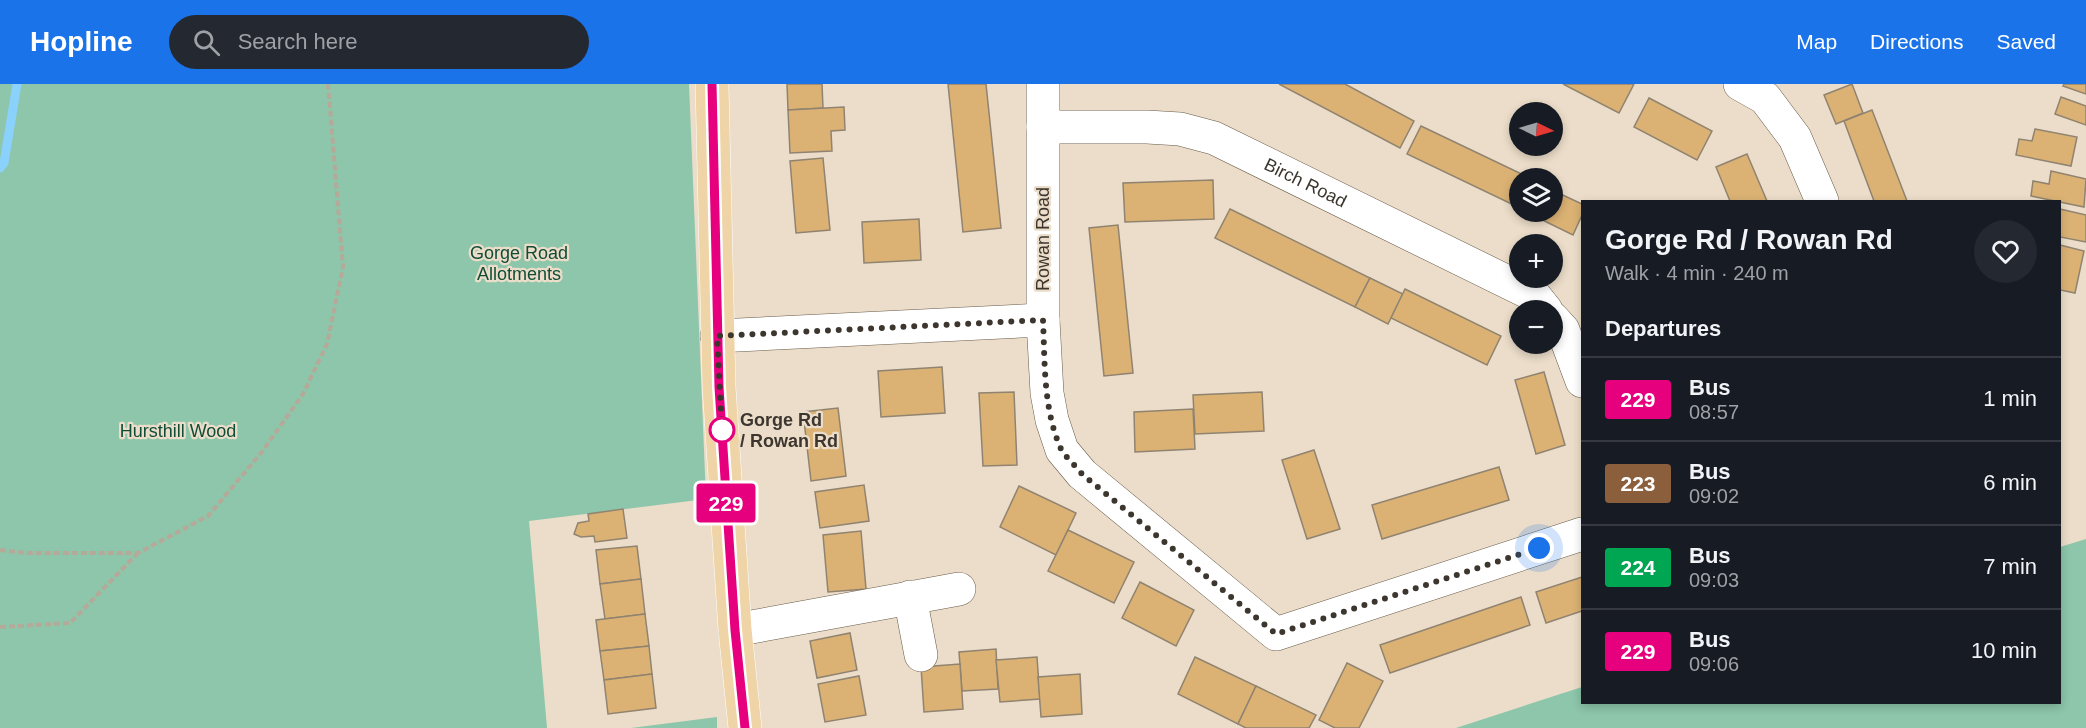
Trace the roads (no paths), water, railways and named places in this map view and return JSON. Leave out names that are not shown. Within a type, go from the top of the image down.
[{"type":"main road","points":[[712,84],[717,336],[735,630],[745,728]]},
{"type":"street","name":"Rowan Road","points":[[1043,84],[1043,320],[1047,393],[1052,420],[1062,450],[1082,474],[1276,634],[1581,534]]},
{"type":"street","points":[[1760,89],[1795,138],[1822,200]]},
{"type":"street","name":"Birch Road","points":[[1043,127],[1180,129],[1214,138],[1534,295],[1538,300]]},
{"type":"street","points":[[717,336],[1043,320]]},
{"type":"street","points":[[1563,330],[1581,378]]},
{"type":"street","points":[[735,630],[959,589]]},
{"type":"street","points":[[910,597],[921,655]]},
{"type":"waterway","points":[[0,168],[4,163],[17,84]]},
{"type":"place","name":"Gorge Rd / Rowan Rd","points":[[722,430]]},
{"type":"park label","name":"Gorge Road Allotments","points":[[519,264]]},
{"type":"park label","name":"Hursthill Wood","points":[[178,431]]}]
